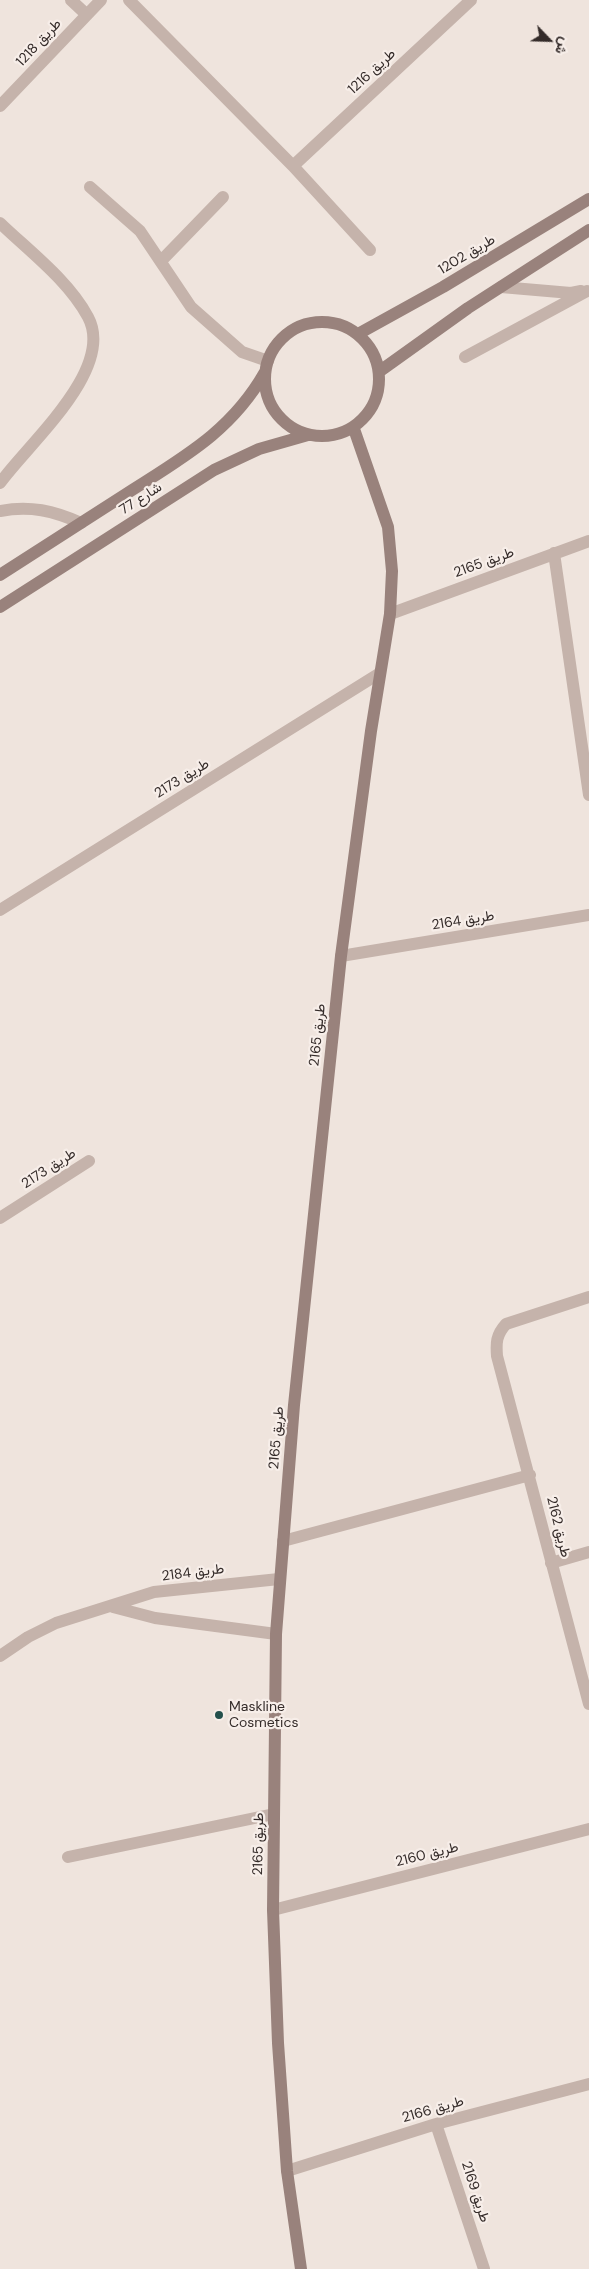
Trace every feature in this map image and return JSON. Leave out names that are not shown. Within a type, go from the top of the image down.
[{"type":"street","points":[[71,0],[86,15]]},
{"type":"street","name":"طريق 1218","points":[[0,106],[101,0]]},
{"type":"street","points":[[130,0],[293,166],[370,250]]},
{"type":"street","name":"طريق 1216","points":[[293,166],[471,0]]},
{"type":"street","points":[[90,187],[140,231],[161,261],[179,292],[191,307],[242,352],[266,367]]},
{"type":"street","points":[[161,261],[223,197]]},
{"type":"street","name":"طريق 1202","points":[[358,334],[589,199]]},
{"type":"street","points":[[0,223],[56,277],[81,306],[88,318],[94,344],[89,364],[73,394],[0,483]]},
{"type":"street","points":[[380,371],[501,287],[589,230]]},
{"type":"street","points":[[501,287],[571,293],[588,290]]},
{"type":"street","points":[[465,357],[588,290]]},
{"type":"street","points":[[317,322],[339,323],[358,334],[373,350],[380,371],[379,393],[369,413],[354,428],[331,437],[308,436],[289,427],[274,412],[266,393],[266,367],[278,341],[296,328],[317,322]]},
{"type":"street","name":"شارع 77","points":[[0,575],[214,435],[252,394],[266,367]]},
{"type":"street","name":"طريق 2165","points":[[301,2269],[287,2171],[278,2043],[273,1910],[276,1634],[282,1541],[341,956],[380,673],[390,614],[392,571],[388,527],[354,428]]},
{"type":"street","name":"شارع 77","points":[[0,607],[214,470],[259,449],[308,436]]},
{"type":"street","points":[[0,511],[38,508],[60,514],[81,523]]},
{"type":"street","name":"طريق 2165","points":[[390,614],[589,541]]},
{"type":"street","points":[[554,554],[589,795]]},
{"type":"street","name":"طريق 2173","points":[[0,910],[380,673]]},
{"type":"street","name":"طريق 2164","points":[[341,956],[589,915]]},
{"type":"street","name":"طريق 2173","points":[[0,1218],[89,1161]]},
{"type":"street","name":"طريق 2162","points":[[589,1297],[506,1324],[498,1332],[496,1343],[497,1356],[589,1704]]},
{"type":"street","points":[[282,1541],[530,1475]]},
{"type":"street","points":[[551,1563],[589,1552]]},
{"type":"street","name":"طريق 2184","points":[[0,1656],[28,1637],[56,1623],[113,1607],[154,1592],[279,1579]]},
{"type":"street","points":[[113,1607],[155,1618],[276,1634]]},
{"type":"street","points":[[68,1857],[274,1814]]},
{"type":"street","name":"طريق 2160","points":[[273,1910],[589,1829]]},
{"type":"street","name":"طريق 2166","points":[[287,2171],[436,2124],[589,2084]]},
{"type":"street","name":"طريق 2169","points":[[436,2124],[484,2269]]},
{"type":"place","name":"Maskline Cosmetics","points":[[219,1715]]}]
